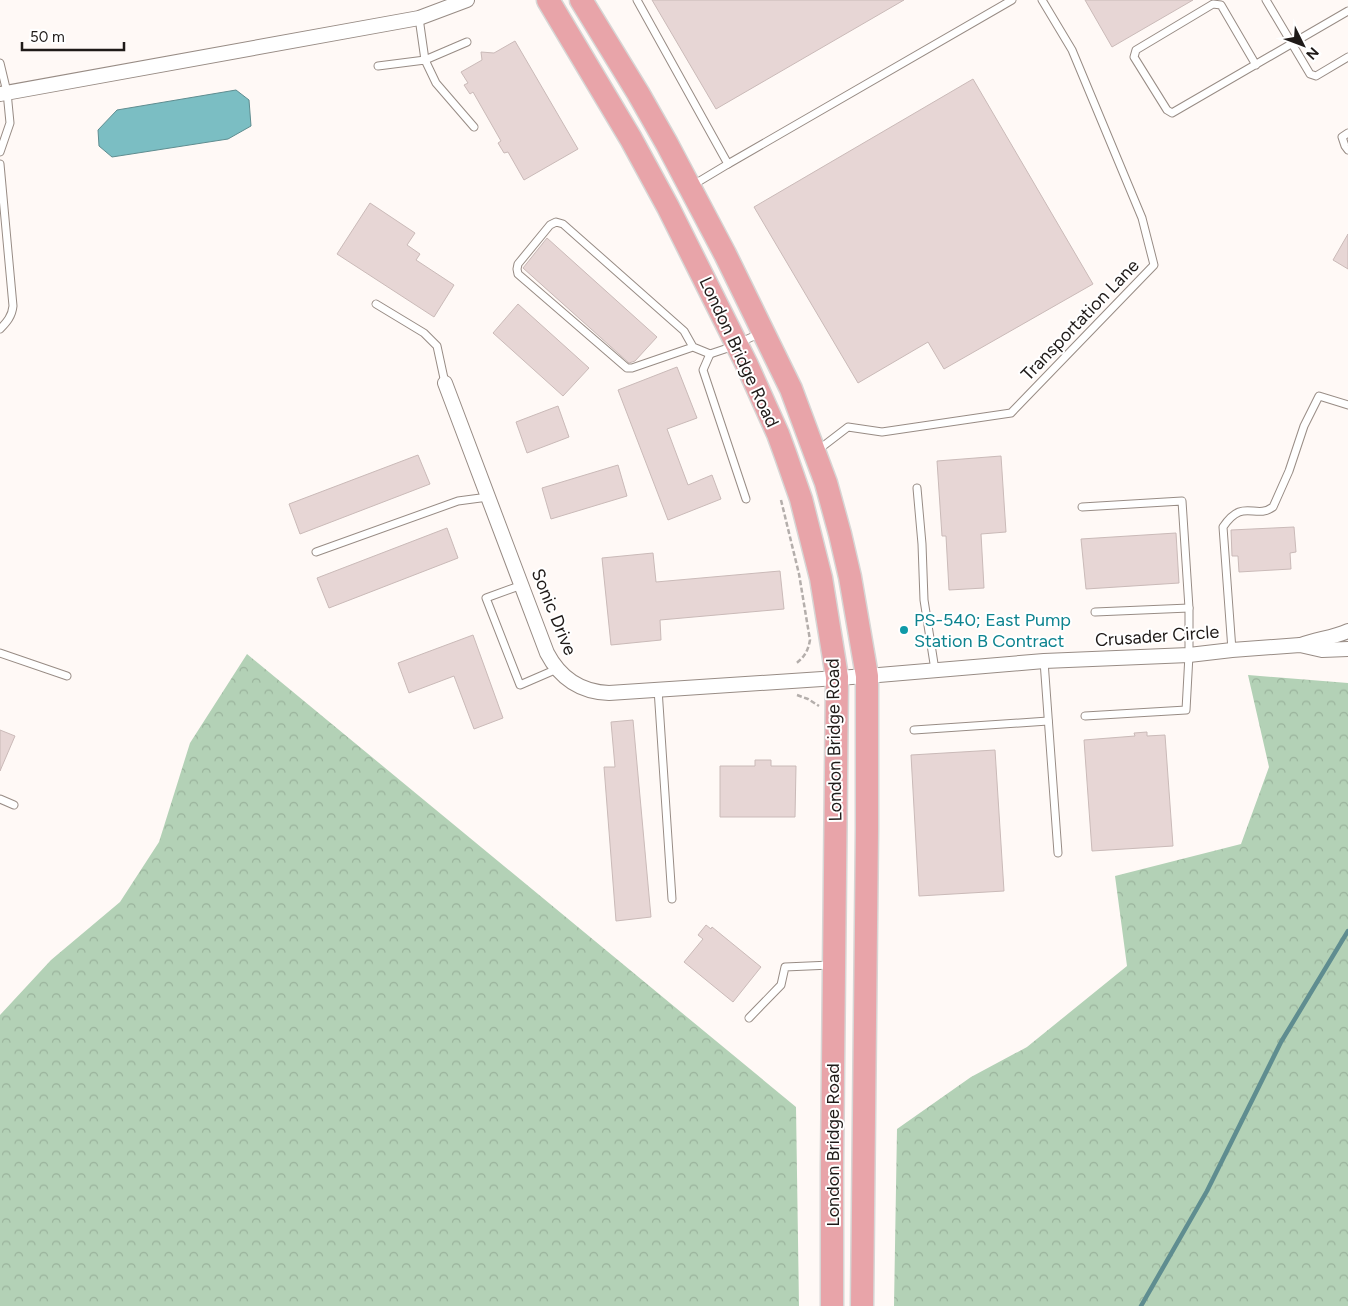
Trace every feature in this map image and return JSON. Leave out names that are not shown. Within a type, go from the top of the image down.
[{"type":"main road","name":"London Bridge Road","points":[[548,0],[636,148],[676,222],[737,344],[778,434],[801,500],[821,578],[837,677],[832,1304]]},
{"type":"main road","name":"London Bridge Road","points":[[581,0],[638,93],[690,186],[791,389],[816,452],[842,542],[850,578],[867,676],[862,1303]]},
{"type":"main road","points":[[832,1304],[862,1303]]},
{"type":"street","points":[[4,93],[419,18],[467,0]]},
{"type":"street","name":"Sonic Drive","points":[[445,382],[547,653],[557,669],[571,683],[598,693],[837,677]]},
{"type":"street","name":"Crusader Circle","points":[[837,677],[1044,661],[1189,655],[1300,645],[1348,631]]},
{"type":"street","name":"Crusader Circle","points":[[1300,645],[1322,650],[1345,652]]},
{"type":"lane","points":[[636,0],[728,164]]},
{"type":"lane","points":[[690,186],[1012,0]]},
{"type":"lane","name":"Transportation Lane","points":[[816,452],[848,427],[882,432],[1011,413],[1154,265],[1142,218],[1072,50],[1042,0]]},
{"type":"lane","points":[[1266,0],[1310,74],[1316,76],[1348,57]]},
{"type":"lane","points":[[1256,65],[1221,5],[1213,4],[1136,50],[1134,57],[1167,110],[1172,113],[1256,65],[1348,11]]},
{"type":"lane","points":[[419,18],[425,60],[436,83],[474,127]]},
{"type":"lane","points":[[378,66],[425,60],[467,42]]},
{"type":"lane","points":[[0,63],[10,123],[2,141],[0,152]]},
{"type":"lane","points":[[1348,133],[1342,137],[1348,150]]},
{"type":"lane","points":[[0,164],[13,306],[12,313],[0,329]]},
{"type":"lane","points":[[693,347],[632,368],[627,368],[518,274],[518,264],[550,225],[556,222],[563,224],[684,331],[693,347],[710,354],[763,332]]},
{"type":"lane","points":[[376,304],[424,333],[437,346],[445,382]]},
{"type":"lane","points":[[710,354],[704,370],[746,499]]},
{"type":"lane","points":[[1232,650],[1223,527],[1234,513],[1245,510],[1269,510],[1273,507],[1304,426],[1319,396],[1348,405]]},
{"type":"lane","points":[[917,488],[924,600],[935,670]]},
{"type":"lane","points":[[316,552],[458,501],[488,497]]},
{"type":"lane","points":[[1082,506],[1182,501],[1189,608],[1186,710],[1085,716]]},
{"type":"lane","points":[[522,584],[486,598],[520,684],[557,669]]},
{"type":"lane","points":[[1095,612],[1189,608]]},
{"type":"lane","points":[[0,654],[67,676]]},
{"type":"lane","points":[[1044,661],[1058,853]]},
{"type":"lane","points":[[658,689],[672,899]]},
{"type":"lane","points":[[914,730],[1048,721]]},
{"type":"lane","points":[[0,798],[14,805]]},
{"type":"lane","points":[[749,1018],[781,985],[785,967],[834,966]]},
{"type":"path","points":[[780,494],[799,574],[810,640],[808,650],[802,660],[794,664]]},
{"type":"green space","points":[[247,654],[796,1107],[799,1306],[0,1306],[0,1015],[51,960],[120,902],[159,842],[190,743]]},
{"type":"green space","points":[[1248,675],[1348,683],[1348,1306],[894,1306],[897,1129],[971,1077],[1027,1047],[1127,966],[1115,876],[1241,844],[1269,767]]},
{"type":"water","points":[[236,90],[249,100],[251,126],[228,139],[112,157],[99,146],[98,130],[117,110]]},
{"type":"building","points":[[652,0],[904,0],[716,109]]},
{"type":"building","points":[[1085,0],[1193,0],[1112,47]]},
{"type":"building","points":[[515,41],[578,149],[524,180],[508,152],[504,153],[498,143],[501,141],[473,92],[470,94],[464,85],[468,83],[461,72],[482,60],[481,52],[494,53]]},
{"type":"building","points":[[973,79],[1093,284],[944,369],[928,342],[858,383],[754,207]]},
{"type":"building","points":[[370,203],[415,233],[407,245],[420,254],[416,260],[454,285],[434,317],[337,254]]},
{"type":"building","points":[[1348,234],[1348,269],[1333,260]]},
{"type":"building","points":[[547,238],[657,337],[635,361],[629,363],[523,268]]},
{"type":"building","points":[[518,304],[589,368],[563,396],[493,333]]},
{"type":"building","points":[[677,367],[697,418],[667,429],[688,485],[712,475],[721,499],[668,520],[618,390]]},
{"type":"building","points":[[558,406],[569,437],[527,453],[516,422]]},
{"type":"building","points":[[418,455],[430,484],[300,534],[289,504]]},
{"type":"building","points":[[1001,456],[1006,532],[981,534],[984,588],[949,590],[946,536],[942,536],[937,461]]},
{"type":"building","points":[[618,465],[627,496],[551,519],[542,488]]},
{"type":"building","points":[[1294,527],[1296,552],[1290,553],[1291,569],[1239,572],[1238,556],[1232,556],[1231,530]]},
{"type":"building","points":[[447,528],[458,558],[329,608],[317,578]]},
{"type":"building","points":[[1176,533],[1179,583],[1086,589],[1081,539]]},
{"type":"building","points":[[653,553],[656,582],[780,571],[784,609],[660,620],[661,640],[611,645],[602,558]]},
{"type":"building","points":[[473,635],[503,718],[474,729],[454,676],[409,693],[398,663]]},
{"type":"building","points":[[633,720],[651,917],[616,921],[604,767],[615,767],[611,722]]},
{"type":"building","points":[[0,730],[15,736],[0,771]]},
{"type":"building","points":[[1147,732],[1147,736],[1165,735],[1173,846],[1092,851],[1084,740],[1135,736],[1134,733]]},
{"type":"building","points":[[995,750],[1004,891],[919,896],[911,755]]},
{"type":"building","points":[[755,760],[771,760],[771,766],[796,766],[795,817],[720,817],[720,766],[755,766]]},
{"type":"building","points":[[706,925],[711,929],[712,927],[761,967],[733,1002],[684,962],[703,939],[698,935]]},
{"type":"waterway","points":[[1141,1306],[1207,1191],[1281,1042],[1348,931]]},
{"type":"place","name":"PS-540; East Pump Station B Contract","points":[[904,630]]}]
